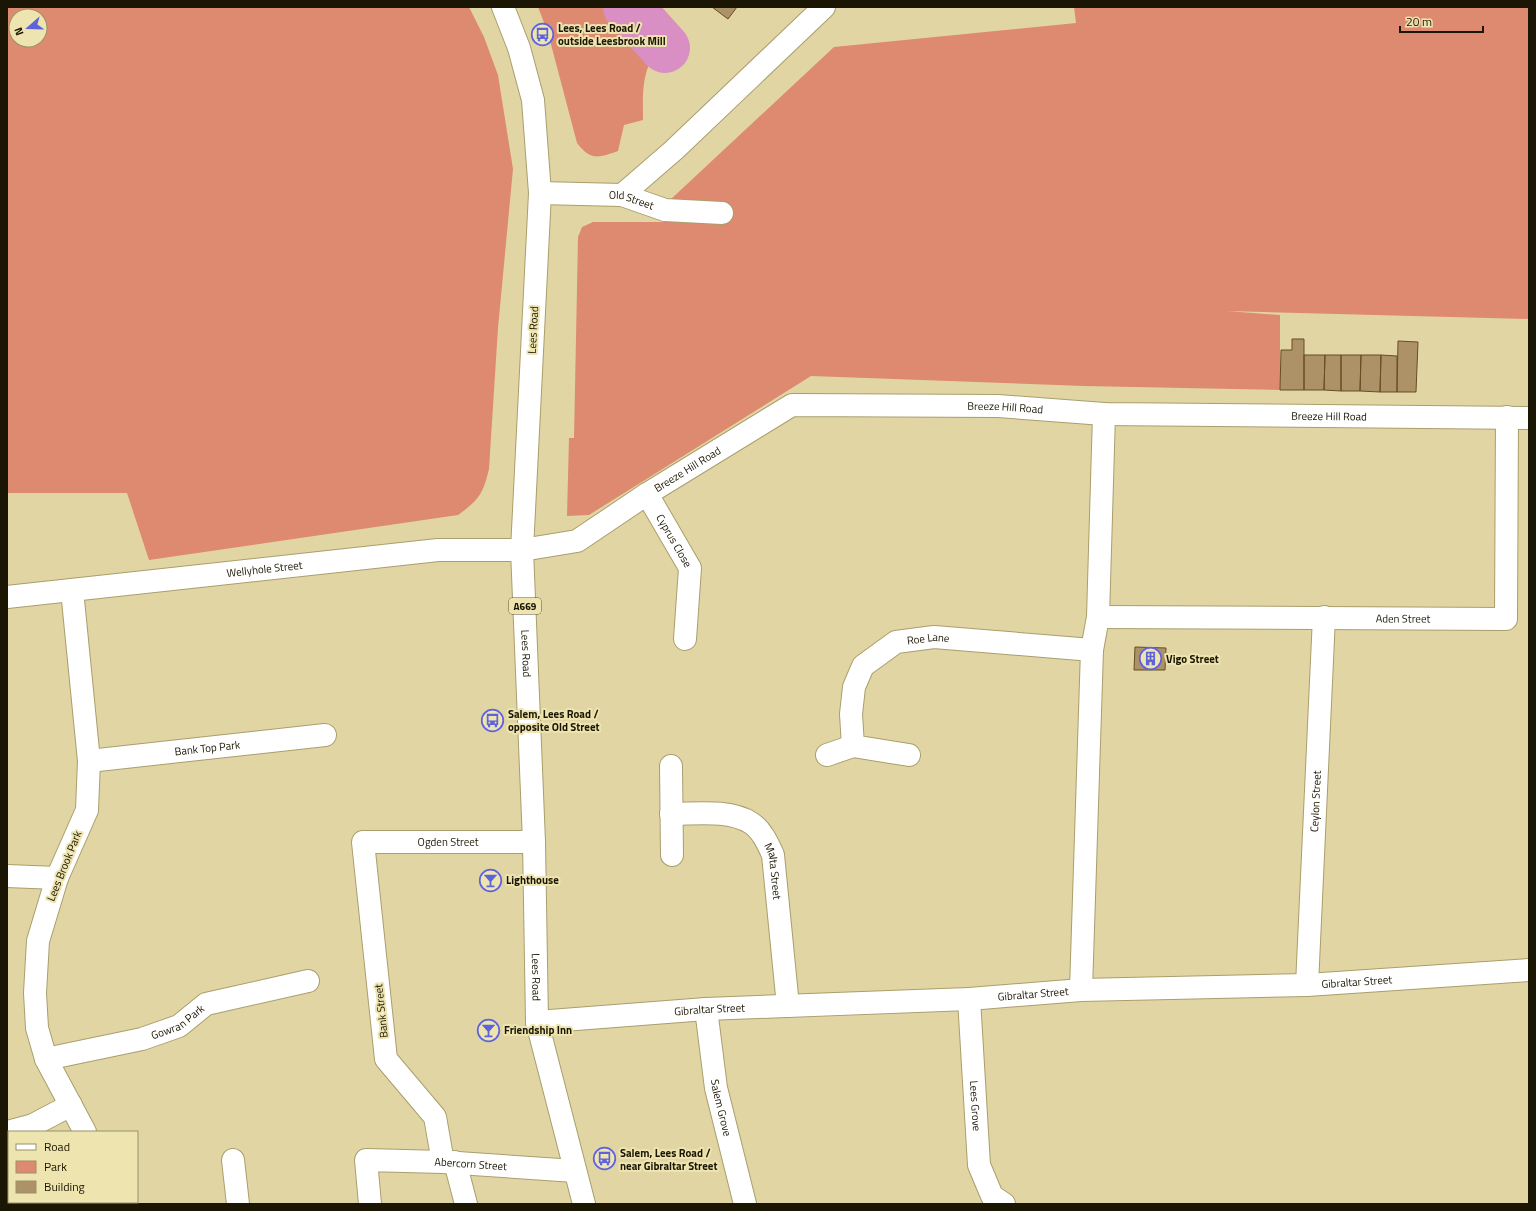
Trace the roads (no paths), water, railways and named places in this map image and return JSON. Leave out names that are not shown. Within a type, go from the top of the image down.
[{"type":"street","name":"Lees Road","points":[[503,7],[519,48],[533,100],[540,193],[522,550],[534,842],[537,1022],[584,1204]]},
{"type":"street","points":[[622,195],[674,150],[824,7]]},
{"type":"street","name":"Old Street","points":[[540,193],[622,195],[665,210],[722,213]]},
{"type":"street","name":"Breeze Hill Road","points":[[522,550],[577,541],[647,494],[792,405],[998,406],[1104,414],[1529,418]]},
{"type":"street","points":[[1081,990],[1092,650],[1098,617],[1104,414]]},
{"type":"street","name":"Aden Street","points":[[1098,617],[1506,619],[1508,417]]},
{"type":"street","name":"Cyprus Close","points":[[647,494],[690,568],[685,639]]},
{"type":"street","name":"Wellyhole Street","points":[[7,597],[438,550],[522,550]]},
{"type":"street","name":"Lees Brook Park","points":[[72,590],[89,761],[87,810],[57,878],[38,941],[35,993],[37,1028],[46,1059],[84,1131]]},
{"type":"street","name":"Ceylon Street","points":[[1307,985],[1324,617]]},
{"type":"street","name":"Roe Lane","points":[[853,746],[851,714],[854,687],[864,666],[896,642],[934,637],[1092,650]]},
{"type":"street","name":"Bank Top Park","points":[[89,761],[325,735]]},
{"type":"street","points":[[827,755],[853,746],[909,756]]},
{"type":"street","points":[[670,766],[672,856]]},
{"type":"street","name":"Malta Street","points":[[671,814],[729,815],[751,823],[766,838],[774,855],[788,1006]]},
{"type":"street","name":"Ogden Street","points":[[362,842],[534,842]]},
{"type":"street","name":"Bank Street","points":[[362,842],[386,1059],[435,1116],[449,1162],[466,1204]]},
{"type":"street","points":[[7,876],[57,878]]},
{"type":"street","name":"Gibraltar Street","points":[[537,1022],[706,1009],[969,999],[1081,990],[1307,985],[1529,970]]},
{"type":"street","name":"Gowran Park","points":[[46,1059],[142,1039],[179,1026],[206,1004],[308,981]]},
{"type":"street","name":"Lees Grove","points":[[969,999],[979,1165],[992,1196],[1004,1204]]},
{"type":"street","name":"Salem Grove","points":[[706,1009],[716,1088],[745,1204]]},
{"type":"street","points":[[11,1131],[33,1125],[71,1105]]},
{"type":"street","points":[[233,1160],[238,1204]]},
{"type":"street","name":"Abercorn Street","points":[[370,1204],[366,1160],[449,1162],[575,1171]]},
{"type":"waterway","points":[[628,7],[665,48]]},
{"type":"place","name":"Lees, Lees Road / outside Leesbrook Mill","points":[[542,34]]},
{"type":"place","name":"Vigo Street","points":[[1150,659]]},
{"type":"place","name":"Salem, Lees Road / opposite Old Street","points":[[492,720]]},
{"type":"place","name":"Lighthouse","points":[[491,880]]},
{"type":"place","name":"Friendship Inn","points":[[488,1030]]},
{"type":"place","name":"Salem, Lees Road / near Gibraltar Street","points":[[605,1159]]}]
